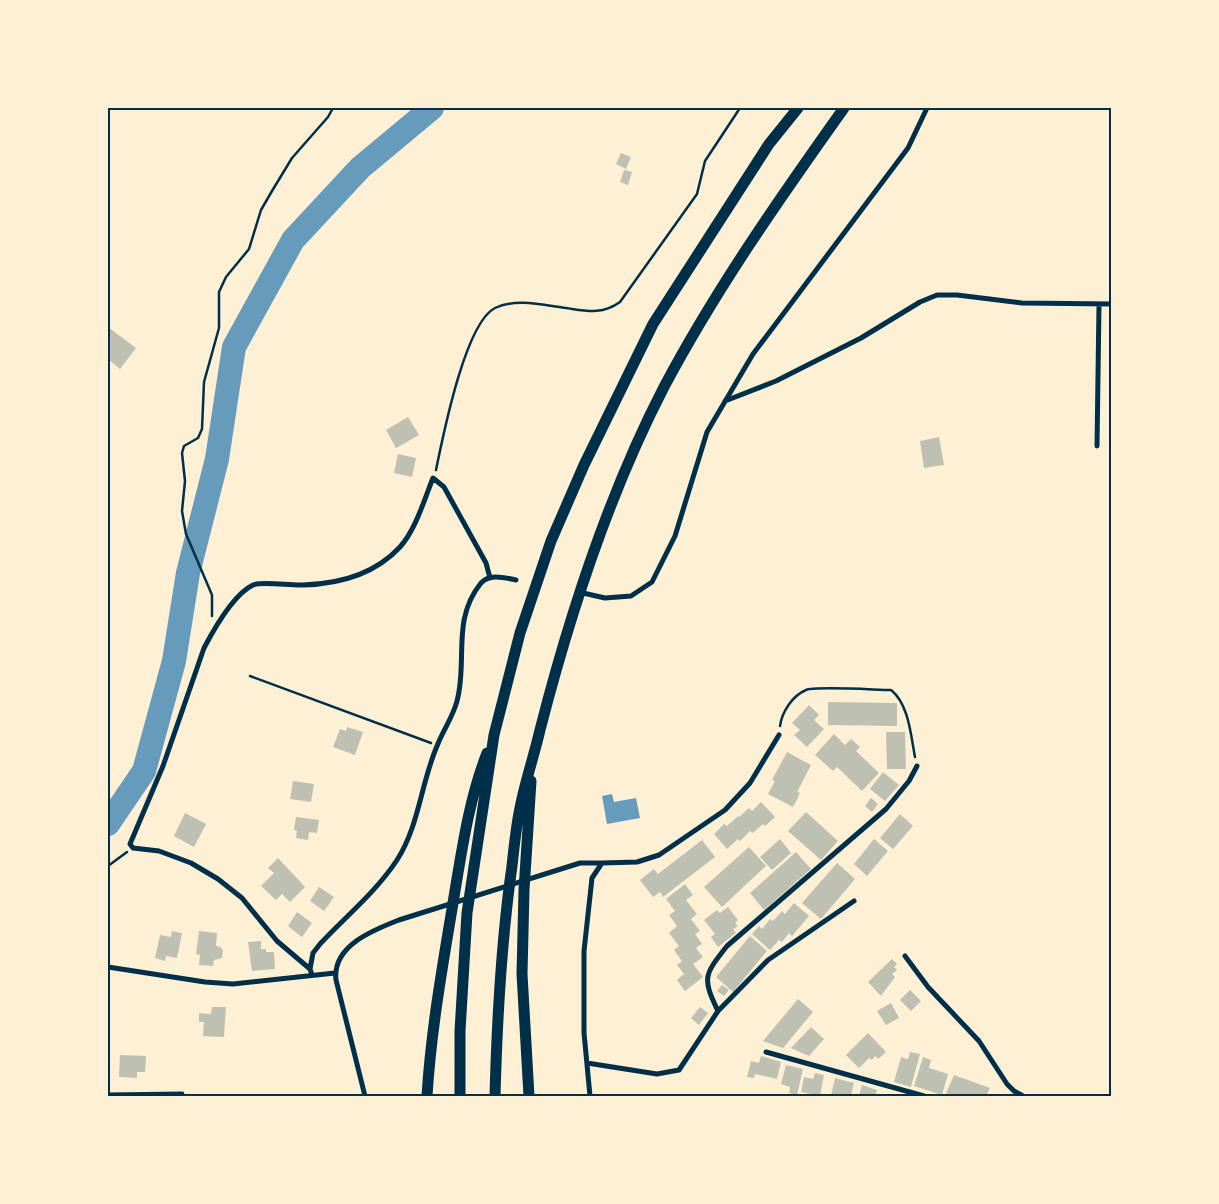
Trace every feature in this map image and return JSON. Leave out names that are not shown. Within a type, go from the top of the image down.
[{"type":"highway","points":[[460,1096],[460,1031],[467,913],[494,735],[520,633],[551,541],[584,465],[652,324],[768,144],[798,108]]},
{"type":"highway","points":[[496,1096],[496,1028],[506,907],[519,808],[558,662],[588,567],[624,476],[664,388],[712,303],[783,193],[844,108]]},
{"type":"highway","points":[[427,1096],[441,974],[460,859],[478,776],[494,735]]},
{"type":"highway","points":[[529,1096],[522,974],[524,890],[531,809],[532,764]]},
{"type":"street","points":[[583,593],[605,598],[630,596],[652,582],[675,536],[707,432],[725,401],[753,354],[908,148],[928,108]]},
{"type":"street","points":[[725,401],[776,381],[861,338],[920,302],[937,295],[957,295],[1022,303],[1112,304]]},
{"type":"street","points":[[1098,446],[1099,305]]},
{"type":"street","points":[[310,969],[276,941],[242,898],[218,879],[191,863],[159,851],[133,848],[130,844],[130,838],[164,766],[185,699],[213,632],[236,599],[254,584],[322,585],[356,577],[379,564],[400,546],[417,518],[434,478],[444,487],[486,563],[490,578]]},
{"type":"street","points":[[312,975],[310,969],[313,953],[385,877],[408,842],[437,746],[451,720],[458,699],[460,644],[465,617],[473,595],[482,581],[490,578],[496,576],[516,580]]},
{"type":"street","points":[[365,1096],[335,973],[343,955],[353,944],[374,929],[399,920],[580,863],[637,862],[659,855],[725,810],[750,783],[779,735]]},
{"type":"street","points":[[718,1011],[707,988],[708,974],[722,953],[886,809],[910,781],[917,766]]},
{"type":"street","points":[[590,1096],[583,996],[584,951],[592,878],[602,863]]},
{"type":"street","points":[[587,1063],[657,1074],[679,1070],[718,1011],[768,960],[854,901]]},
{"type":"street","points":[[905,956],[928,987],[980,1041],[1007,1084],[1014,1092],[1024,1096]]},
{"type":"street","points":[[108,967],[205,982],[233,984],[335,973]]},
{"type":"street","points":[[766,1052],[914,1095],[924,1096]]},
{"type":"street","points":[[108,1095],[182,1094]]},
{"type":"path","points":[[213,632],[212,595],[186,534],[182,510],[185,481],[182,453],[184,446],[198,438],[202,429],[204,382],[219,328],[219,292],[226,277],[249,249],[261,210],[292,158],[328,117],[333,108]]},
{"type":"path","points":[[434,478],[460,369],[482,319],[494,308],[517,302],[589,311],[609,310],[620,302],[697,194],[705,161],[740,108]]},
{"type":"path","points":[[250,676],[437,746]]},
{"type":"path","points":[[779,735],[781,716],[791,701],[807,689],[891,690],[898,695],[908,724],[917,766]]},
{"type":"path","points":[[108,866],[133,848]]},
{"type":"water","points":[[612,794],[614,802],[636,798],[640,818],[607,824],[602,796]]},
{"type":"building","points":[[621,153],[631,157],[626,169],[616,164]]},
{"type":"building","points":[[624,170],[632,172],[628,185],[620,182]]},
{"type":"building","points":[[108,327],[136,348],[120,369],[108,359]]},
{"type":"building","points":[[408,417],[419,435],[396,448],[386,430]]},
{"type":"building","points":[[939,437],[944,465],[924,468],[920,441]]},
{"type":"building","points":[[398,454],[416,458],[412,477],[394,473]]},
{"type":"building","points":[[828,702],[897,703],[897,726],[828,725]]},
{"type":"building","points":[[809,705],[819,715],[814,720],[824,729],[807,747],[794,735],[800,730],[792,723]]},
{"type":"building","points":[[347,727],[363,732],[355,755],[333,747],[340,729],[346,731]]},
{"type":"building","points":[[886,732],[905,732],[906,769],[887,769]]},
{"type":"building","points":[[834,734],[845,745],[851,739],[860,747],[856,751],[879,773],[862,791],[837,767],[833,771],[815,755]]},
{"type":"building","points":[[787,752],[811,765],[797,792],[800,793],[793,807],[768,794],[775,781],[772,780]]},
{"type":"building","points":[[883,772],[899,785],[885,801],[870,789]]},
{"type":"building","points":[[293,781],[314,784],[311,802],[290,799]]},
{"type":"building","points":[[871,798],[878,804],[872,812],[865,806]]},
{"type":"building","points":[[761,802],[775,817],[753,833],[750,831],[740,841],[738,839],[727,849],[714,834],[724,824],[727,826],[749,808],[752,811]]},
{"type":"building","points":[[806,812],[838,841],[821,860],[788,831]]},
{"type":"building","points":[[185,813],[206,824],[194,847],[174,836]]},
{"type":"building","points":[[900,814],[913,826],[893,849],[880,838]]},
{"type":"building","points":[[296,817],[319,820],[317,833],[309,832],[308,840],[296,838],[297,831],[294,830]]},
{"type":"building","points":[[780,839],[791,853],[772,870],[760,857]]},
{"type":"building","points":[[874,839],[888,851],[867,876],[854,864]]},
{"type":"building","points":[[702,840],[715,857],[663,897],[660,892],[653,897],[640,880],[654,869],[658,874]]},
{"type":"building","points":[[749,847],[766,866],[722,907],[704,887]]},
{"type":"building","points":[[796,852],[811,869],[764,910],[750,893]]},
{"type":"building","points":[[278,858],[305,887],[290,902],[282,894],[276,900],[261,886],[274,873],[268,868]]},
{"type":"building","points":[[837,863],[855,879],[821,919],[802,903]]},
{"type":"building","points":[[685,884],[693,895],[686,900],[697,914],[691,919],[700,931],[695,934],[702,944],[696,948],[703,957],[693,964],[703,977],[685,991],[677,980],[684,974],[677,965],[682,961],[674,950],[679,946],[669,933],[677,926],[669,915],[675,911],[666,899]]},
{"type":"building","points":[[319,887],[334,897],[324,911],[310,901]]},
{"type":"building","points":[[794,903],[809,916],[792,936],[789,933],[782,942],[779,940],[770,950],[752,934],[759,926],[762,929],[770,919],[773,921],[782,911],[785,914]]},
{"type":"building","points":[[728,907],[738,920],[735,923],[738,926],[733,929],[736,933],[718,947],[711,937],[715,934],[704,920],[717,910],[720,913]]},
{"type":"building","points":[[297,912],[312,923],[302,937],[288,926]]},
{"type":"building","points":[[172,931],[182,933],[177,958],[166,956],[165,961],[155,958],[160,935],[171,937]]},
{"type":"building","points":[[199,931],[217,933],[216,946],[223,950],[222,958],[214,960],[213,966],[199,965],[200,955],[196,954]]},
{"type":"building","points":[[750,936],[767,951],[733,992],[716,977]]},
{"type":"building","points":[[261,941],[261,949],[266,949],[266,952],[274,952],[275,969],[252,971],[248,942]]},
{"type":"building","points":[[892,959],[897,964],[894,967],[897,970],[892,974],[895,977],[881,996],[868,982]]},
{"type":"building","points":[[722,985],[729,990],[724,996],[717,991]]},
{"type":"building","points":[[910,990],[921,1001],[911,1011],[900,1000]]},
{"type":"building","points":[[798,999],[813,1012],[783,1048],[763,1041]]},
{"type":"building","points":[[891,1003],[899,1018],[886,1025],[877,1011]]},
{"type":"building","points":[[212,1007],[226,1007],[224,1037],[203,1036],[204,1022],[199,1022],[199,1013],[211,1014]]},
{"type":"building","points":[[700,1007],[708,1013],[699,1025],[691,1018]]},
{"type":"building","points":[[811,1027],[824,1039],[809,1056],[791,1048]]},
{"type":"building","points":[[868,1033],[886,1052],[878,1059],[875,1056],[872,1060],[869,1058],[859,1068],[846,1055]]},
{"type":"building","points":[[910,1052],[920,1054],[911,1087],[894,1082],[901,1057],[908,1059]]},
{"type":"building","points":[[120,1055],[146,1056],[145,1072],[137,1072],[137,1078],[119,1077]]},
{"type":"building","points":[[761,1056],[781,1062],[777,1079],[755,1074],[754,1078],[747,1077],[751,1061],[759,1063]]},
{"type":"building","points":[[923,1057],[931,1060],[929,1068],[948,1074],[942,1095],[914,1086]]},
{"type":"building","points":[[786,1065],[803,1069],[797,1095],[789,1093],[790,1087],[781,1084]]},
{"type":"building","points":[[815,1073],[824,1075],[820,1096],[801,1092],[804,1077],[813,1079]]},
{"type":"building","points":[[954,1075],[990,1088],[986,1096],[954,1096],[946,1093]]},
{"type":"building","points":[[835,1078],[854,1083],[851,1096],[831,1096]]},
{"type":"building","points":[[862,1085],[877,1090],[875,1096],[859,1096]]},
{"type":"waterway","points":[[108,824],[144,771],[174,661],[188,573],[217,459],[234,347],[293,240],[360,168],[432,108]]}]
